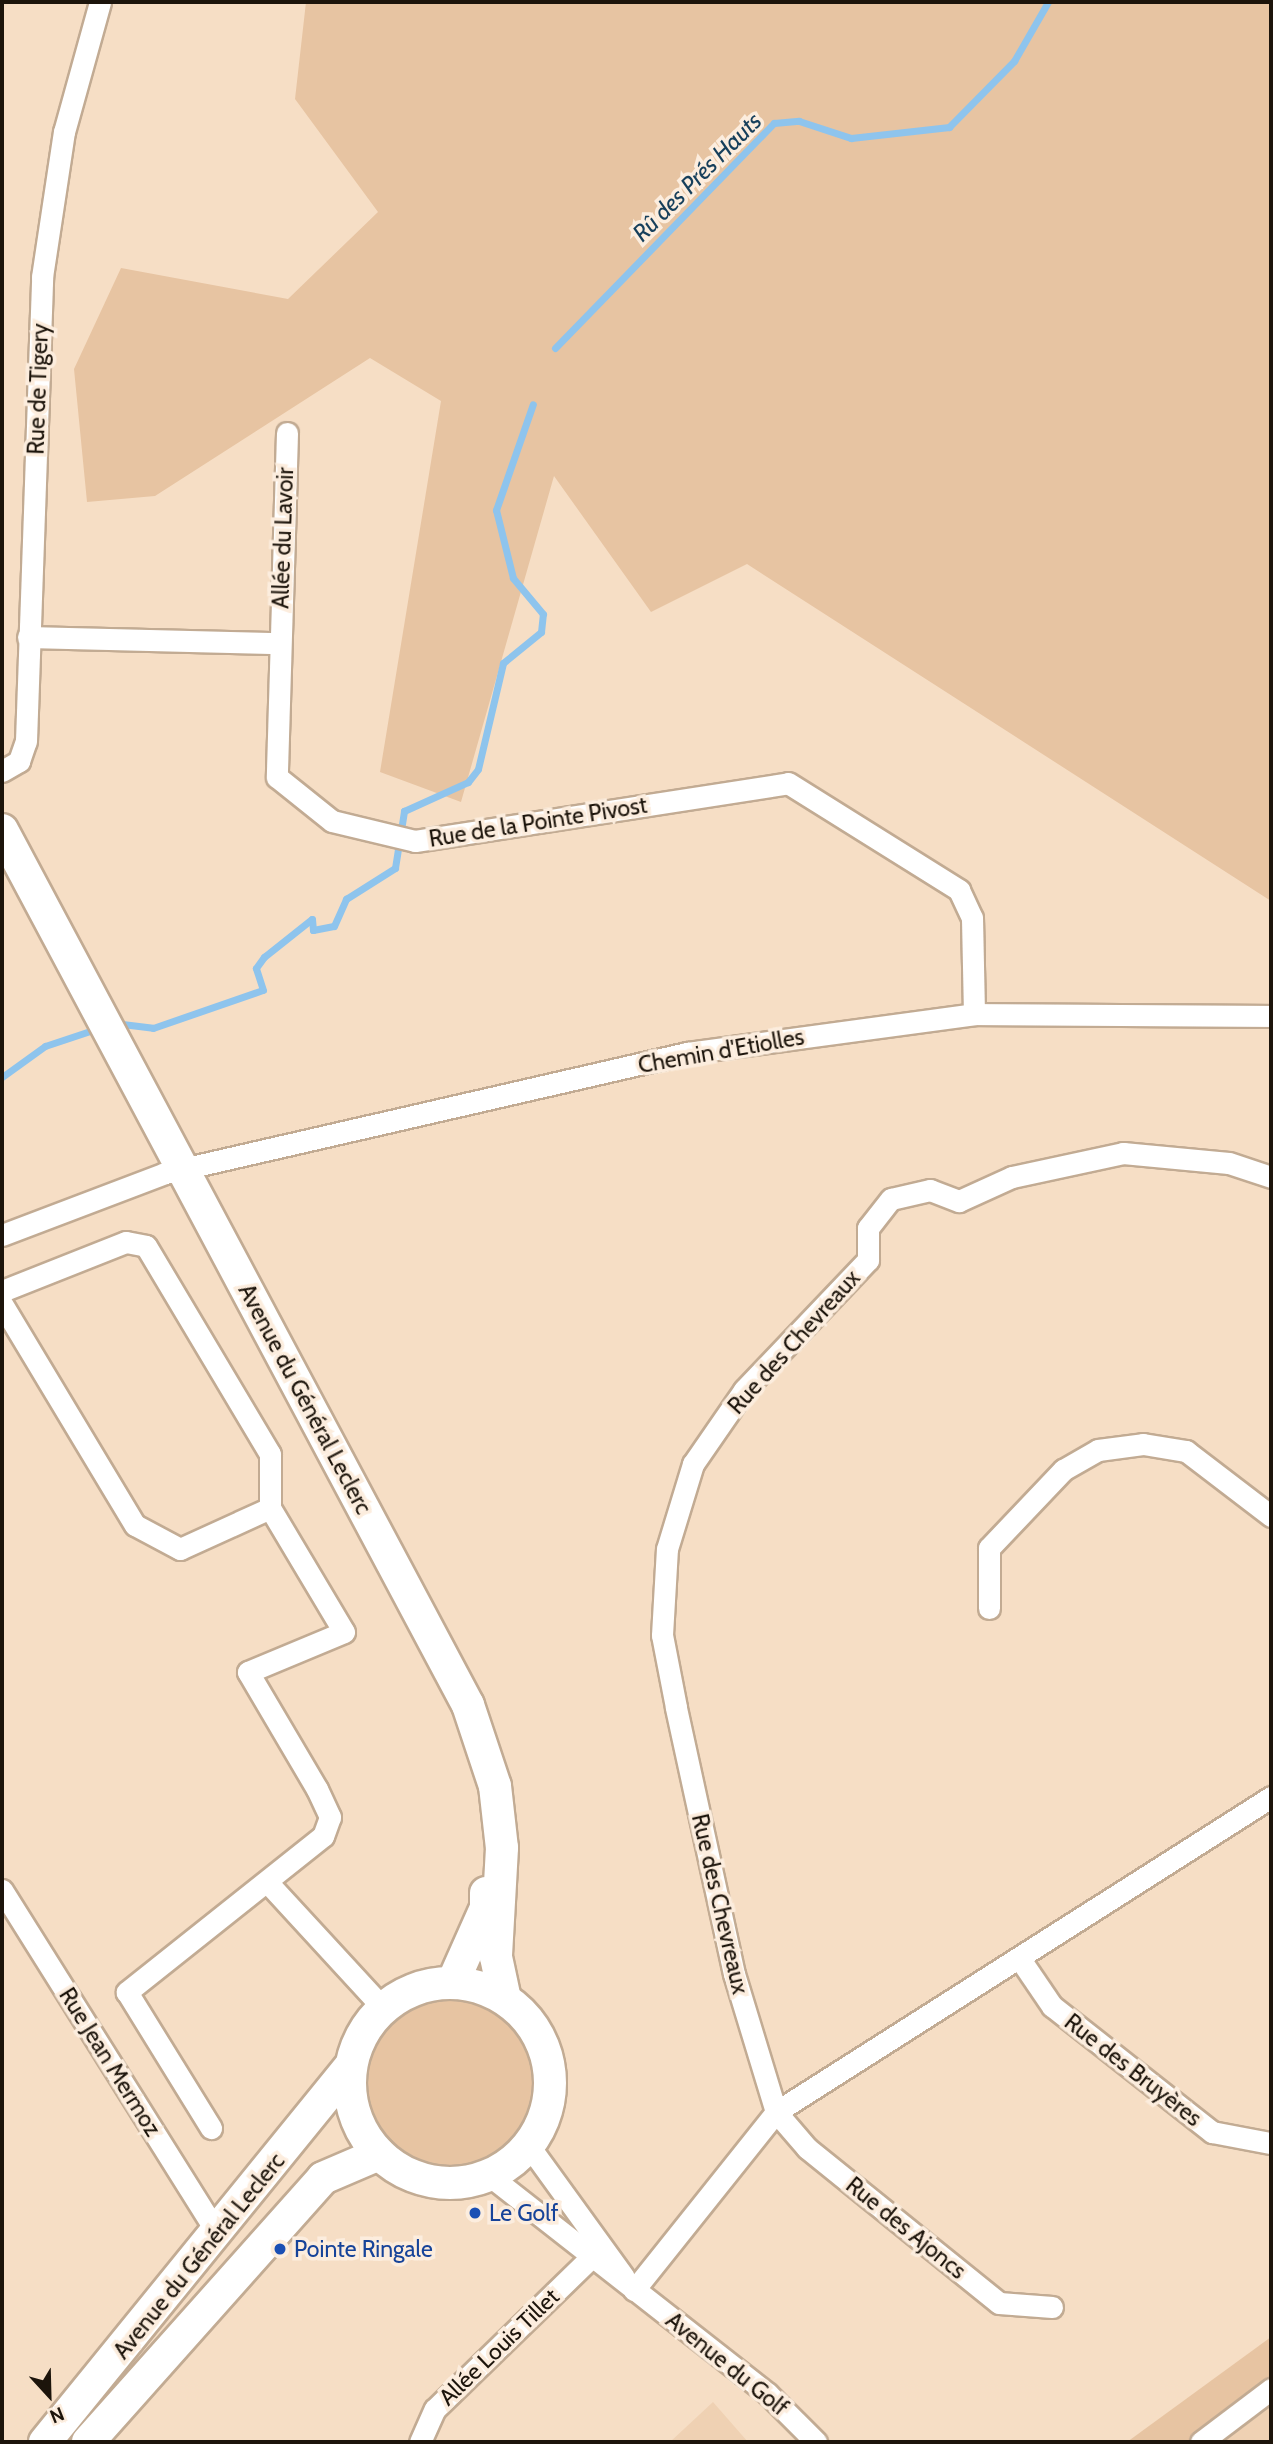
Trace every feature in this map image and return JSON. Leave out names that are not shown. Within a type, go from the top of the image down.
[{"type":"main road","name":"Avenue du Général Leclerc","points":[[2,830],[98,1031]]},
{"type":"main road","name":"Avenue du Général Leclerc","points":[[2,863],[98,1031],[173,1171],[455,1712],[481,1789],[487,1874],[486,1908],[453,1982]]},
{"type":"main road","name":"Avenue du Général Leclerc","points":[[173,1171],[468,1705],[497,1799],[502,1848],[496,1956],[504,1996]]},
{"type":"main road","points":[[453,1982],[504,1996],[533,2024],[547,2053],[551,2085],[545,2118],[529,2146],[490,2176],[450,2184],[411,2176],[379,2154],[351,2103],[350,2067],[383,2008],[407,1992],[453,1982]]},
{"type":"main road","name":"Avenue du Général Leclerc","points":[[45,2442],[218,2234],[350,2067]]},
{"type":"main road","name":"Avenue du Général Leclerc","points":[[88,2442],[108,2429],[323,2178],[379,2154]]},
{"type":"street","name":"Rue de Tigery","points":[[2,771],[25,750],[42,276],[64,132],[100,2]]},
{"type":"street","name":"Allée du Lavoir","points":[[279,643],[287,433]]},
{"type":"street","points":[[28,637],[279,643]]},
{"type":"street","name":"Rue de la Pointe Pivost","points":[[279,643],[277,777],[332,821],[415,841],[788,783],[959,890],[972,918],[974,1014]]},
{"type":"street","name":"Chemin d'Etiolles","points":[[2,1236],[173,1171],[688,1053],[974,1014],[1271,1016]]},
{"type":"street","name":"Rue des Chevreaux","points":[[776,2112],[734,1974],[662,1635],[667,1549],[693,1464],[744,1390],[868,1260],[868,1228],[891,1199],[930,1191],[959,1201],[1012,1177],[1123,1153],[1228,1163],[1271,1177]]},
{"type":"street","points":[[2,1291],[126,1242],[146,1247],[270,1454],[270,1508],[344,1632],[248,1672],[330,1817],[315,1845],[269,1884],[127,1992],[211,2128]]},
{"type":"street","points":[[2,1304],[135,1525],[180,1549],[270,1508]]},
{"type":"street","points":[[989,1608],[989,1548],[1063,1470],[1098,1450],[1143,1444],[1186,1451],[1271,1516]]},
{"type":"street","points":[[634,2290],[776,2112],[1271,1797]]},
{"type":"street","points":[[269,1884],[383,2008]]},
{"type":"street","name":"Rue Jean Mermoz","points":[[2,1890],[218,2234]]},
{"type":"street","name":"Rue des Bruyères","points":[[1020,1959],[1052,2006],[1212,2132],[1270,2143]]},
{"type":"street","name":"Rue des Ajoncs","points":[[776,2112],[807,2148],[999,2303],[1052,2308]]},
{"type":"street","points":[[529,2146],[634,2290]]},
{"type":"street","points":[[490,2176],[589,2259],[634,2290]]},
{"type":"street","name":"Allée Louis Tillet","points":[[421,2442],[435,2409],[589,2259]]},
{"type":"street","name":"Avenue du Golf","points":[[634,2290],[768,2394],[816,2442]]},
{"type":"street","points":[[1201,2442],[1271,2389]]},
{"type":"shaded area","points":[[306,2],[1271,2],[1271,901],[747,564],[651,612],[554,476],[461,802],[380,772],[441,401],[370,358],[155,496],[87,502],[74,369],[121,268],[288,299],[378,212],[295,99]]},
{"type":"shaded area","points":[[449,1998],[482,2004],[509,2023],[528,2050],[534,2083],[528,2116],[509,2143],[482,2162],[449,2168],[416,2162],[389,2143],[370,2116],[364,2083],[370,2050],[389,2023],[416,2004]]},
{"type":"shaded area","points":[[1271,2337],[1271,2383],[1190,2442],[1127,2442]]},
{"type":"shaded area","points":[[1271,2381],[1271,2442],[1186,2442]]},
{"type":"shaded area","points":[[713,2402],[748,2442],[670,2442]]},
{"type":"waterway","name":"Rû des Prés Hauts","points":[[555,348],[774,123],[799,121],[851,138],[949,127],[1014,61],[1048,2]]},
{"type":"waterway","name":"Rû des Prés Hauts","points":[[114,1023],[153,1028],[263,990],[256,968],[264,957],[312,919],[313,930],[334,926],[346,899],[395,868],[404,811],[468,782],[478,769],[503,663],[541,632],[543,614],[513,578],[496,510],[533,404]]},
{"type":"waterway","name":"Rû des Prés Hauts","points":[[2,1077],[45,1046],[99,1028]]},
{"type":"place","name":"Le Golf","points":[[475,2213]]},
{"type":"place","name":"Pointe Ringale","points":[[280,2249]]}]
